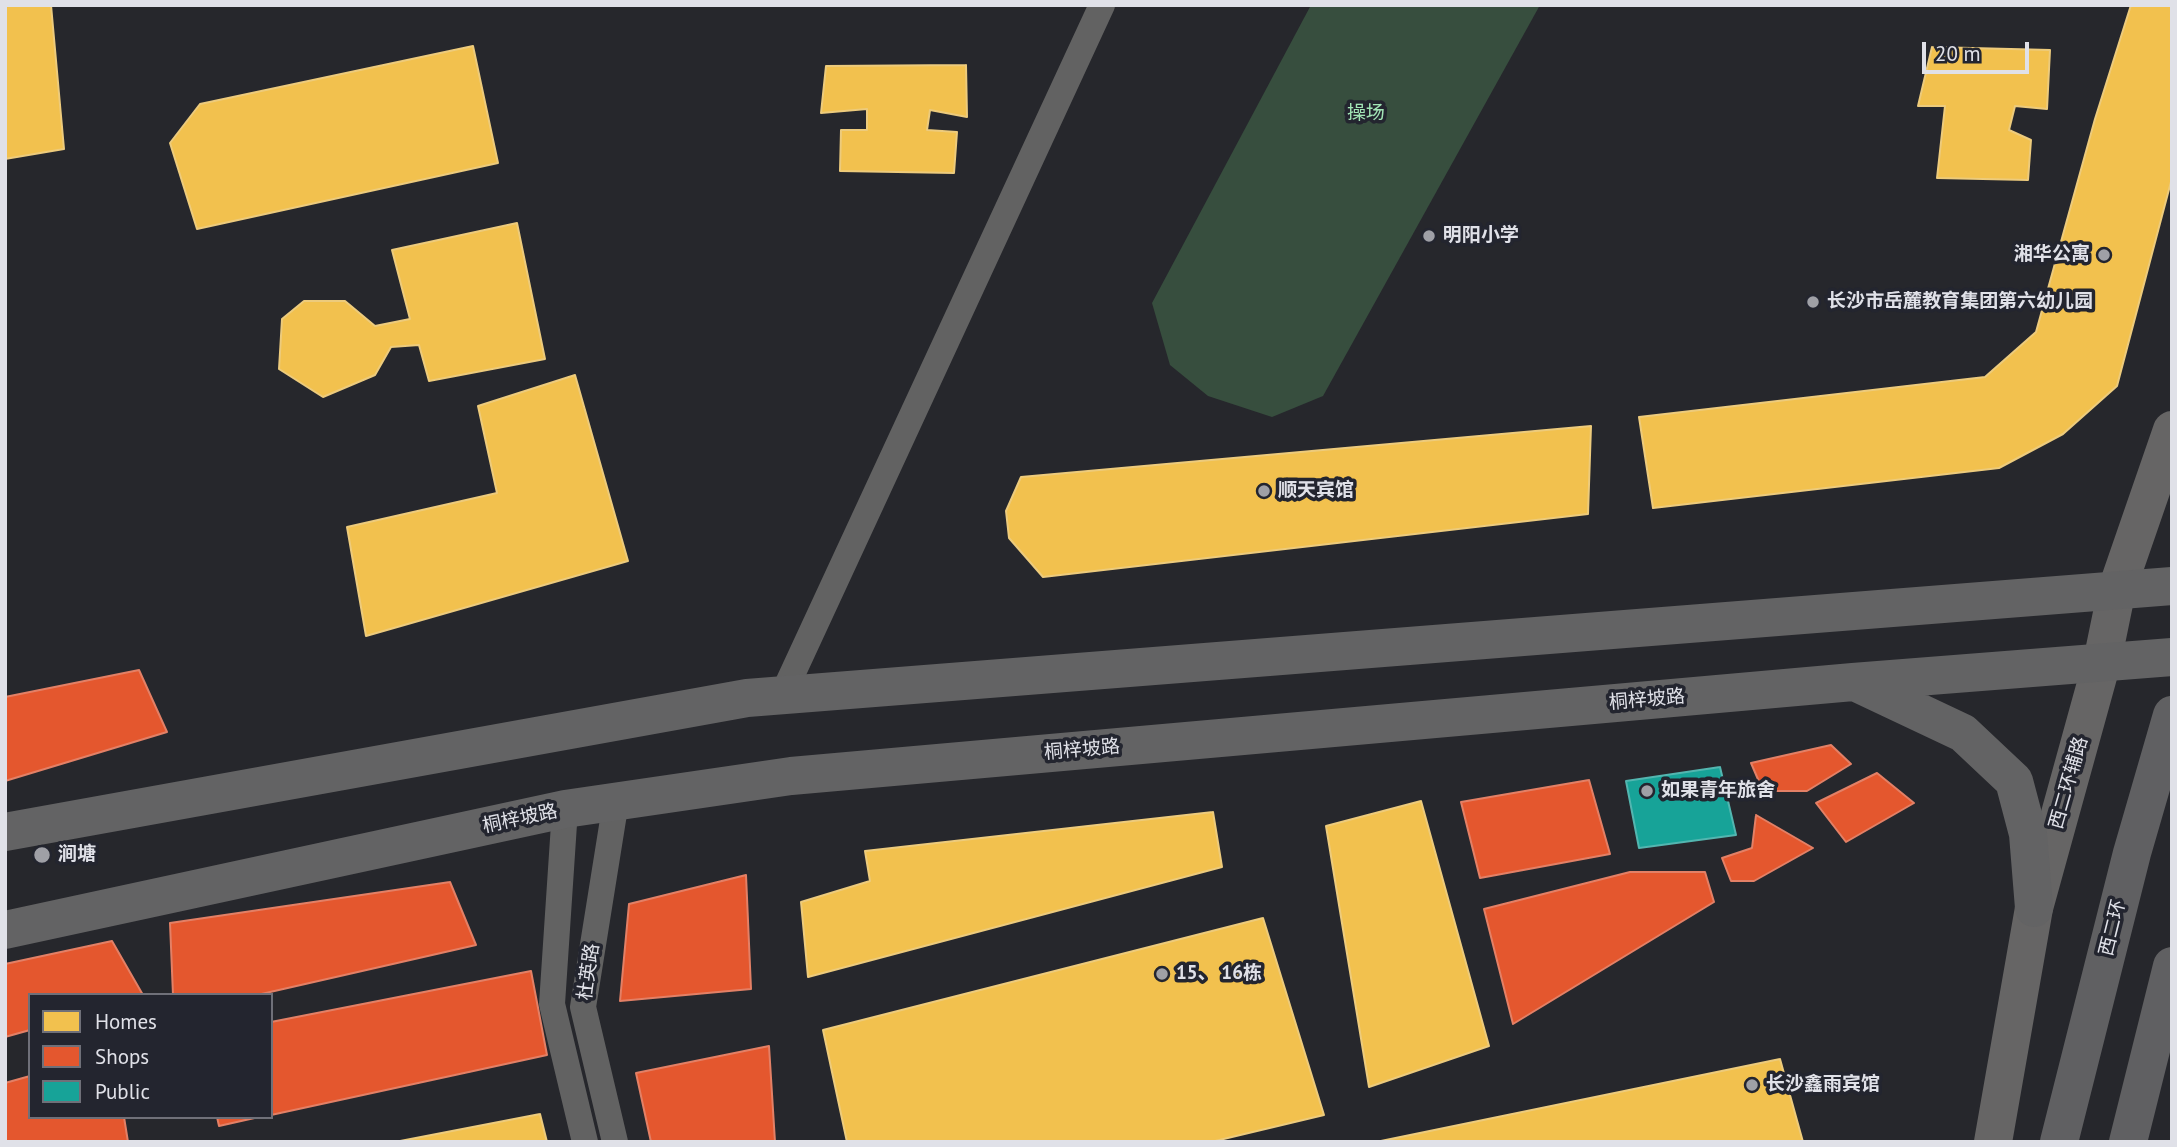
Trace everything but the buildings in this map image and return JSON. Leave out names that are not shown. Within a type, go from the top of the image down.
[{"type":"highway","name":"西二环","points":[[2059,1142],[2132,853],[2172,715]]},
{"type":"highway","points":[[2128,1142],[2172,966]]},
{"type":"main road","points":[[5,832],[747,698],[2172,586]]},
{"type":"main road","name":"桐梓坡路","points":[[5,930],[565,809],[791,776],[1853,681],[2172,657]]},
{"type":"main road","points":[[1853,681],[1963,733],[2014,781],[2028,834],[2034,908]]},
{"type":"street","points":[[783,694],[1102,5]]},
{"type":"street","name":"西二环辅路","points":[[1993,1142],[2034,908],[2102,662],[2117,589],[2172,430]]},
{"type":"street","name":"杜英路","points":[[615,1142],[583,1007],[616,801]]},
{"type":"street","name":"杜英路","points":[[565,809],[552,1004],[585,1142]]},
{"type":"green space","name":"操场","points":[[1311,5],[1540,5],[1323,396],[1272,417],[1208,396],[1170,365],[1152,303]]},
{"type":"place","name":"明阳小学","points":[[1429,236]]},
{"type":"place","name":"湘华公寓","points":[[2104,255]]},
{"type":"place","name":"长沙市岳麓教育集团第六幼儿园","points":[[1813,302]]},
{"type":"place","name":"顺天宾馆","points":[[1264,491]]},
{"type":"place","name":"如果青年旅舍","points":[[1647,791]]},
{"type":"place","name":"涧塘","points":[[42,855]]},
{"type":"place","name":"15、 16栋","points":[[1162,974]]},
{"type":"place","name":"长沙鑫雨宾馆","points":[[1752,1085]]}]
